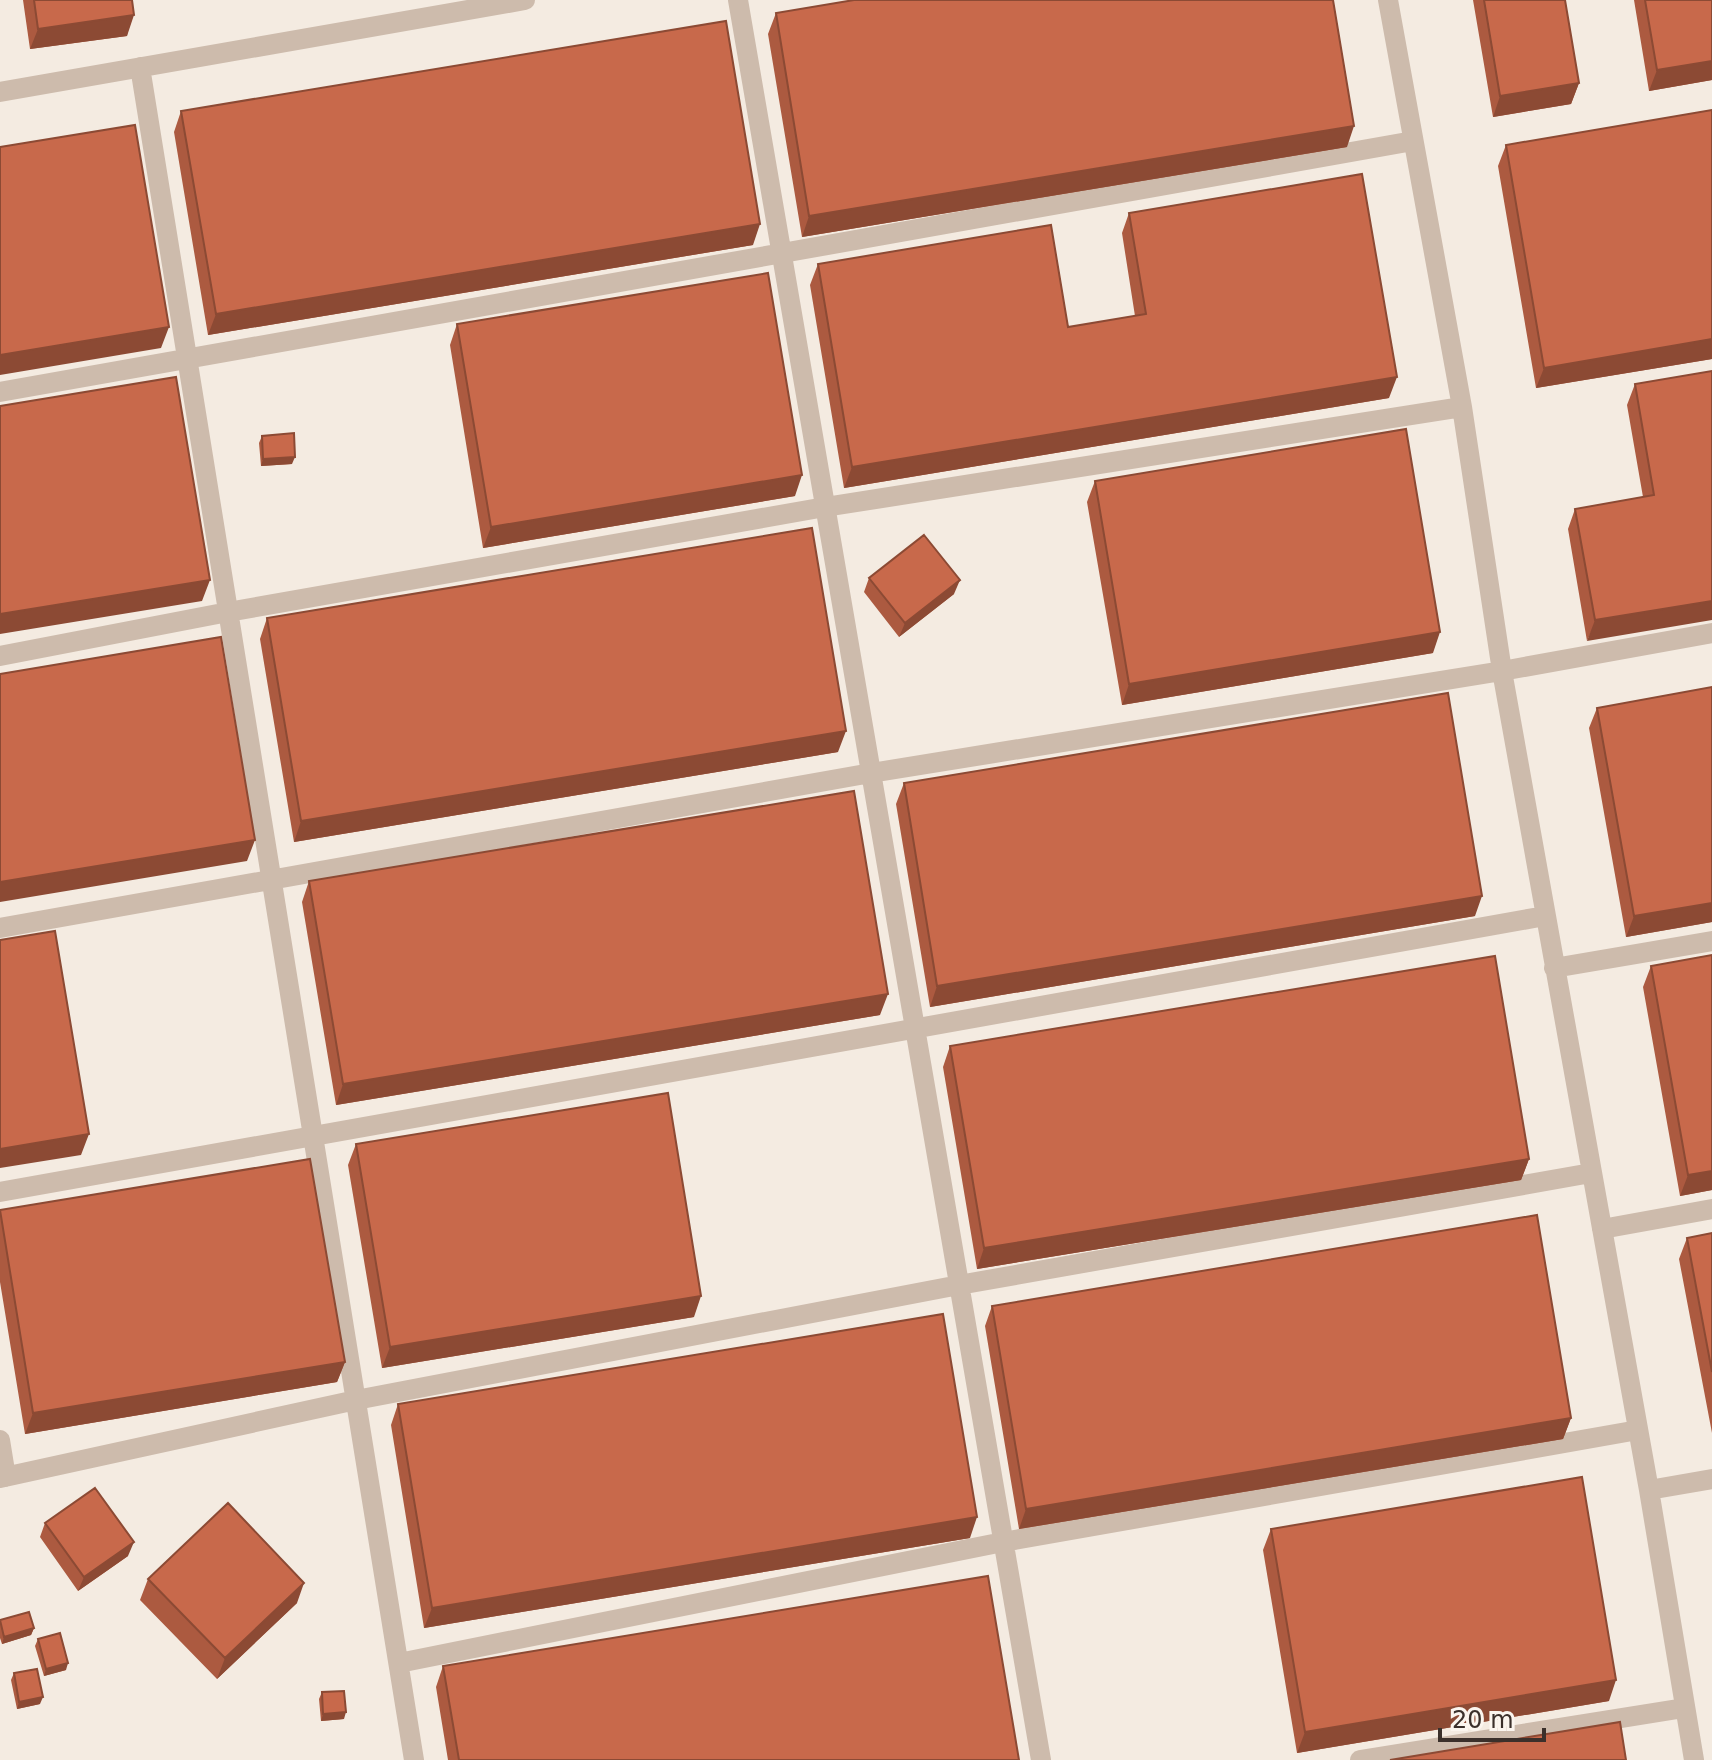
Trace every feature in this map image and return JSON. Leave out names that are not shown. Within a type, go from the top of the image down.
[{"type":"street","points":[[0,92],[525,0]]},
{"type":"street","points":[[738,0],[1041,1760]]},
{"type":"street","points":[[1388,0],[1462,407],[1502,671],[1649,1490],[1694,1760]]},
{"type":"street","points":[[140,67],[414,1760]]},
{"type":"street","points":[[0,392],[1413,141]]},
{"type":"street","points":[[0,656],[228,612],[825,507],[1462,407]]},
{"type":"street","points":[[0,928],[871,773],[1502,671],[1712,633]]},
{"type":"street","points":[[0,1192],[1545,916]]},
{"type":"street","points":[[1554,968],[1712,941]]},
{"type":"street","points":[[0,1440],[3,1477],[356,1400],[959,1285],[1591,1173]]},
{"type":"street","points":[[1602,1229],[1712,1209]]},
{"type":"street","points":[[399,1663],[1003,1542],[1638,1430]]},
{"type":"street","points":[[1649,1490],[1712,1479]]},
{"type":"street","points":[[1360,1760],[1684,1708]]},
{"type":"building","points":[[34,0],[132,0],[134,15],[38,29]]},
{"type":"building","points":[[854,0],[1333,0],[1354,126],[809,216],[776,13]]},
{"type":"building","points":[[1484,0],[1565,0],[1579,83],[1500,96]]},
{"type":"building","points":[[1645,0],[1712,0],[1712,61],[1657,70]]},
{"type":"building","points":[[726,21],[760,224],[216,314],[181,111]]},
{"type":"building","points":[[1712,110],[1712,339],[1544,368],[1506,145]]},
{"type":"building","points":[[135,125],[169,327],[0,355],[0,147]]},
{"type":"building","points":[[1362,174],[1397,377],[852,467],[818,264],[1051,225],[1068,327],[1146,314],[1129,213]]},
{"type":"building","points":[[768,273],[802,475],[491,527],[457,324]]},
{"type":"building","points":[[1712,371],[1712,601],[1595,620],[1575,509],[1654,495],[1635,384]]},
{"type":"building","points":[[176,377],[210,580],[0,614],[0,406]]},
{"type":"building","points":[[1406,429],[1440,632],[1129,684],[1095,481]]},
{"type":"building","points":[[294,433],[295,457],[263,459],[262,436]]},
{"type":"building","points":[[812,528],[846,731],[301,821],[267,618]]},
{"type":"building","points":[[924,535],[960,580],[905,623],[869,578]]},
{"type":"building","points":[[221,637],[255,840],[0,882],[0,674]]},
{"type":"building","points":[[1712,687],[1712,903],[1634,916],[1597,708]]},
{"type":"building","points":[[1448,693],[1482,896],[937,986],[904,783]]},
{"type":"building","points":[[854,791],[888,994],[343,1084],[309,881]]},
{"type":"building","points":[[55,931],[89,1134],[0,1149],[0,940]]},
{"type":"building","points":[[1712,955],[1712,1171],[1688,1175],[1651,966]]},
{"type":"building","points":[[1495,956],[1529,1159],[984,1248],[950,1046]]},
{"type":"building","points":[[668,1093],[701,1296],[390,1347],[356,1144]]},
{"type":"building","points":[[310,1159],[345,1362],[33,1413],[0,1210]]},
{"type":"building","points":[[1537,1215],[1571,1418],[1026,1509],[992,1306]]},
{"type":"building","points":[[1712,1233],[1712,1372],[1687,1238]]},
{"type":"building","points":[[943,1314],[977,1517],[432,1608],[398,1404]]},
{"type":"building","points":[[1582,1477],[1616,1680],[1305,1732],[1271,1529]]},
{"type":"building","points":[[95,1488],[134,1542],[84,1577],[45,1523]]},
{"type":"building","points":[[228,1503],[304,1583],[225,1658],[148,1579]]},
{"type":"building","points":[[988,1576],[1019,1760],[459,1760],[443,1666]]},
{"type":"building","points":[[29,1612],[34,1628],[4,1637],[0,1620]]},
{"type":"building","points":[[60,1633],[68,1663],[46,1669],[38,1639]]},
{"type":"building","points":[[37,1669],[43,1697],[19,1702],[14,1673]]},
{"type":"building","points":[[344,1691],[346,1712],[323,1714],[322,1692]]},
{"type":"building","points":[[1620,1722],[1626,1760],[1390,1760]]}]
